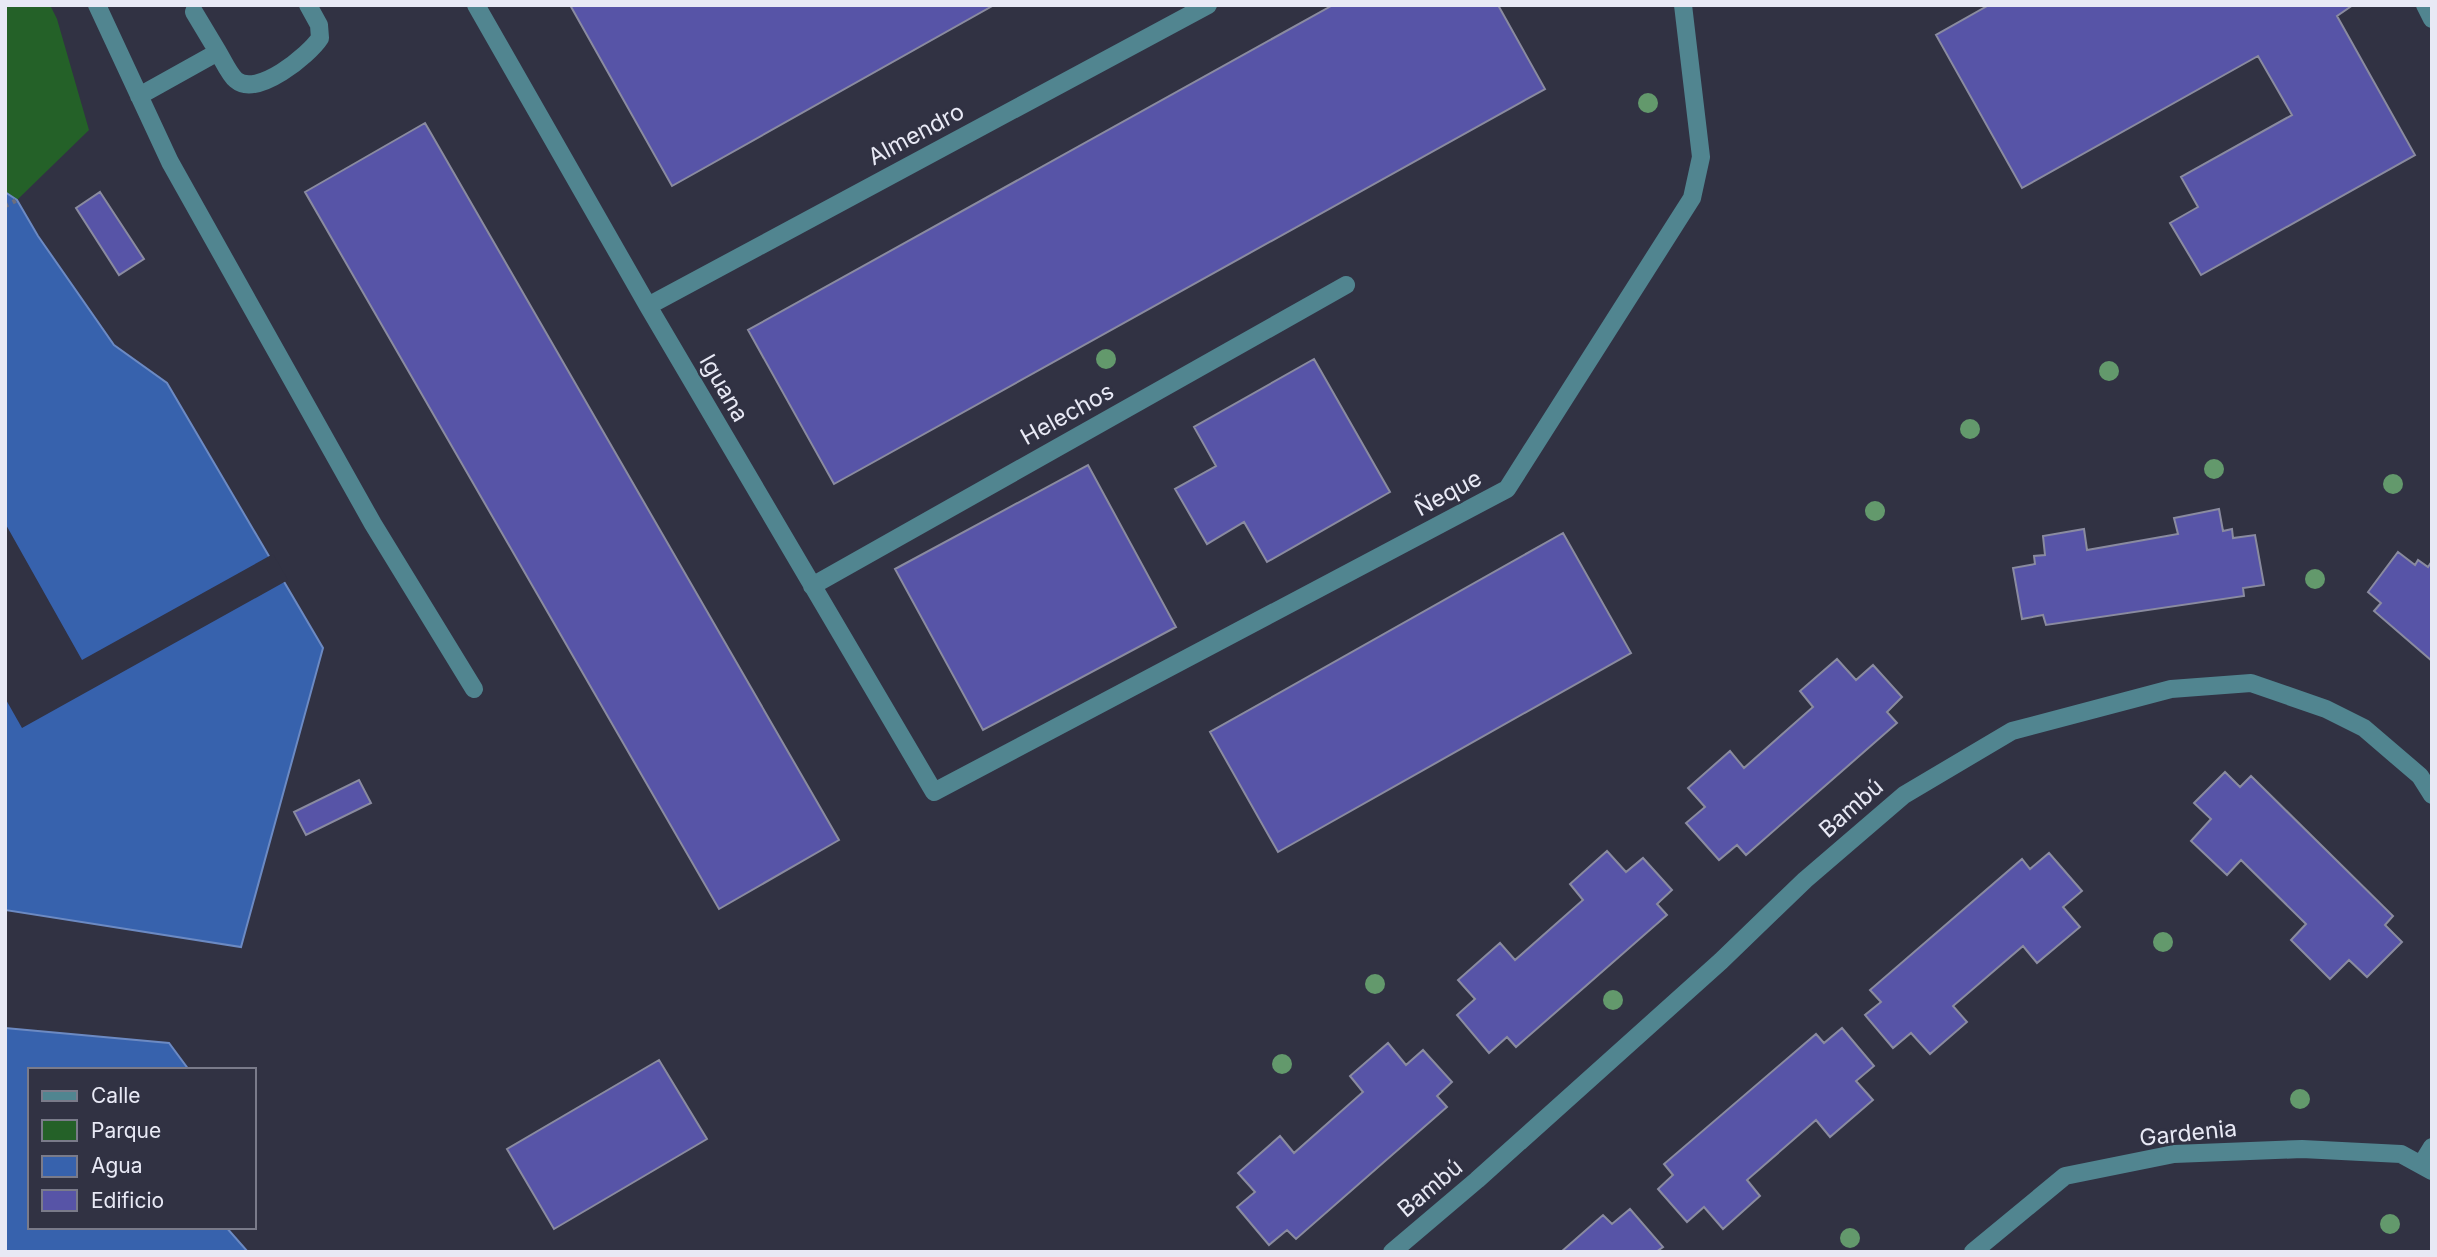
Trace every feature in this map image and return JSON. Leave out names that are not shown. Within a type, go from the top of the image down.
[{"type":"lane","points":[[97,5],[170,162],[373,524],[474,689]]},
{"type":"lane","points":[[194,12],[237,81],[248,85],[264,82],[312,51],[320,38],[319,25],[307,5]]},
{"type":"lane","name":"Iguana","points":[[476,5],[648,306],[934,792]]},
{"type":"lane","name":"Almendro","points":[[648,306],[1208,5]]},
{"type":"lane","name":"Ñeque","points":[[934,792],[1507,489],[1692,198],[1700,158],[1683,5]]},
{"type":"lane","points":[[2425,5],[2432,19]]},
{"type":"lane","points":[[139,96],[218,52]]},
{"type":"lane","name":"Helechos","points":[[812,586],[1346,285]]},
{"type":"lane","name":"Bambú","points":[[1392,1252],[1477,1180],[1721,961],[1805,880],[1903,795],[2012,731],[2171,689],[2251,683],[2326,709],[2364,728],[2420,776],[2432,795]]},
{"type":"lane","points":[[2427,1168],[2432,1147]]},
{"type":"lane","name":"Gardenia","points":[[1973,1252],[2065,1176],[2174,1154],[2302,1149],[2401,1154],[2427,1168]]},
{"type":"path","points":[[5,206],[17,200]]},
{"type":"green space","points":[[5,5],[50,5],[57,19],[89,130],[17,200],[5,192]]},
{"type":"water","points":[[5,192],[17,200],[38,236],[114,345],[167,383],[323,648],[241,947],[5,910]]},
{"type":"water","points":[[5,1028],[169,1043],[188,1068],[28,1068],[28,1229],[228,1229],[248,1252],[5,1252]]},
{"type":"pier","points":[[5,523],[82,660],[273,554],[288,580],[22,728],[5,698]]},
{"type":"building","points":[[570,5],[994,5],[672,186]]},
{"type":"building","points":[[1333,5],[1498,5],[1545,89],[834,484],[748,330]]},
{"type":"building","points":[[1989,5],[2353,5],[2337,16],[2415,155],[2201,275],[2170,223],[2198,207],[2181,177],[2292,115],[2258,56],[2022,188],[1936,35]]},
{"type":"building","points":[[425,123],[839,840],[719,909],[305,192]]},
{"type":"building","points":[[100,192],[144,259],[119,275],[76,208]]},
{"type":"building","points":[[1314,359],[1390,492],[1267,562],[1244,522],[1207,544],[1175,489],[1216,466],[1194,427]]},
{"type":"building","points":[[1088,465],[1176,627],[983,730],[895,569]]},
{"type":"building","points":[[2219,509],[2223,531],[2232,529],[2233,538],[2255,535],[2264,585],[2243,588],[2244,596],[2046,625],[2043,615],[2022,619],[2013,568],[2035,564],[2034,556],[2045,555],[2043,536],[2084,529],[2087,550],[2178,534],[2174,518]]},
{"type":"building","points":[[1563,533],[1631,653],[1278,852],[1210,732]]},
{"type":"building","points":[[2398,552],[2415,565],[2418,560],[2428,567],[2432,561],[2432,661],[2374,611],[2381,603],[2368,592]]},
{"type":"building","points":[[1837,659],[1856,680],[1873,665],[1902,697],[1887,712],[1897,723],[1746,855],[1737,845],[1719,860],[1686,823],[1705,807],[1688,788],[1730,751],[1744,768],[1813,707],[1800,691]]},
{"type":"building","points":[[2225,772],[2240,787],[2251,776],[2393,916],[2385,925],[2402,942],[2367,977],[2349,960],[2330,979],[2291,940],[2306,924],[2241,860],[2227,875],[2191,841],[2211,819],[2194,803]]},
{"type":"building","points":[[359,780],[371,803],[306,835],[294,812]]},
{"type":"building","points":[[1607,851],[1626,872],[1643,858],[1672,890],[1657,904],[1667,915],[1516,1047],[1507,1037],[1489,1053],[1457,1015],[1475,999],[1458,980],[1500,943],[1515,960],[1583,900],[1570,884]]},
{"type":"building","points":[[2049,853],[2082,891],[2063,907],[2080,927],[2037,963],[2023,946],[1953,1006],[1967,1022],[1930,1054],[1911,1033],[1893,1048],[1865,1015],[1881,1002],[1870,990],[2022,859],[2030,869]]},
{"type":"building","points":[[1842,1028],[1874,1066],[1856,1081],[1873,1100],[1830,1137],[1816,1120],[1747,1180],[1760,1196],[1723,1229],[1704,1207],[1687,1222],[1658,1189],[1673,1175],[1664,1164],[1816,1034],[1824,1043]]},
{"type":"building","points":[[1388,1043],[1406,1065],[1423,1050],[1452,1082],[1437,1096],[1447,1107],[1296,1239],[1287,1230],[1269,1245],[1237,1207],[1255,1192],[1238,1173],[1280,1136],[1294,1153],[1363,1092],[1350,1076]]},
{"type":"building","points":[[659,1060],[707,1139],[554,1229],[507,1149]]},
{"type":"building","points":[[1630,1209],[1663,1247],[1656,1252],[1561,1252],[1603,1215],[1612,1224]]}]
